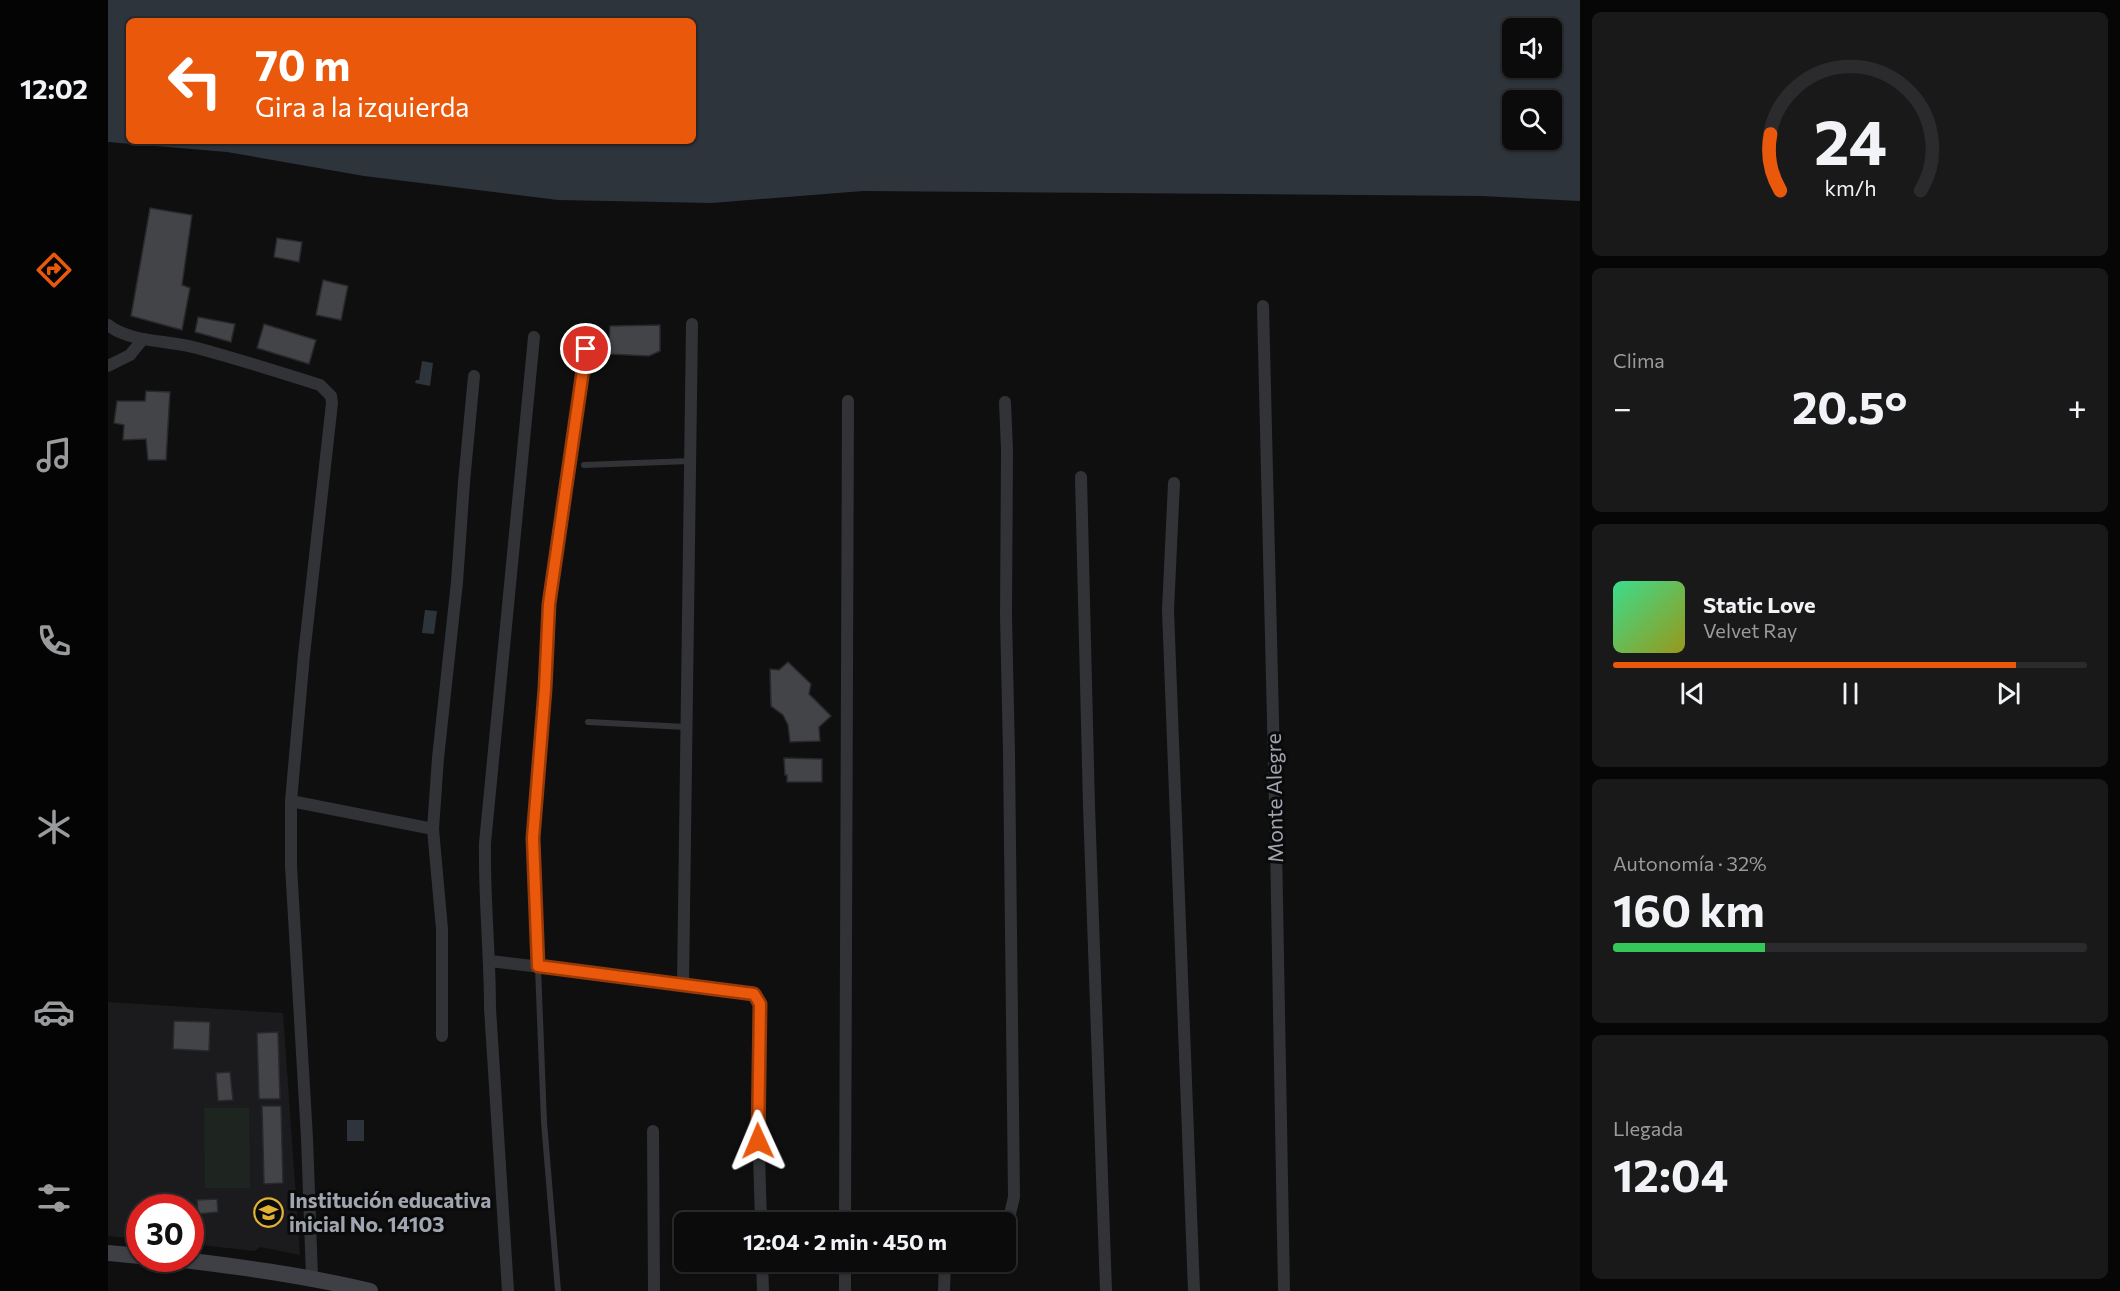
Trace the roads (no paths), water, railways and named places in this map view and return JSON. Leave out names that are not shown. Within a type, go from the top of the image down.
[{"type":"main road","points":[[108,1252],[126,1254]]},
{"type":"main road","points":[[204,1262],[312,1277],[370,1291]]},
{"type":"street","name":"Monte Alegre","points":[[1263,306],[1284,1291]]},
{"type":"street","points":[[683,984],[692,324]]},
{"type":"street","points":[[108,325],[143,339],[194,347],[320,385],[331,396],[332,416],[304,655],[291,801],[291,866],[307,1138],[312,1277]]},
{"type":"street","points":[[508,1291],[490,1008],[490,961],[484,885],[485,843],[534,338]]},
{"type":"street","points":[[108,366],[130,355],[143,339]]},
{"type":"street","points":[[442,1036],[442,929],[433,829],[474,376]]},
{"type":"street","points":[[845,1212],[848,401]]},
{"type":"street","points":[[1005,402],[1014,1197],[1010,1212]]},
{"type":"street","points":[[1081,477],[1089,806],[1106,1291]]},
{"type":"street","points":[[1174,483],[1168,610],[1194,1291]]},
{"type":"street","points":[[291,801],[433,829]]},
{"type":"street","points":[[490,961],[751,992],[757,997],[760,1004],[758,1121],[761,1212]]},
{"type":"street","points":[[653,1131],[654,1291]]},
{"type":"street","points":[[762,1272],[763,1291]]},
{"type":"street","points":[[845,1272],[845,1291]]},
{"type":"street","points":[[944,1291],[945,1272]]},
{"type":"lane","points":[[558,1291],[544,1122],[533,838],[545,689],[549,604],[578,395],[590,326]]},
{"type":"lane","points":[[584,465],[690,461]]},
{"type":"lane","points":[[588,722],[687,727]]},
{"type":"place","name":"Institución educativa inicial No. 14103","points":[[268,1213]]}]
